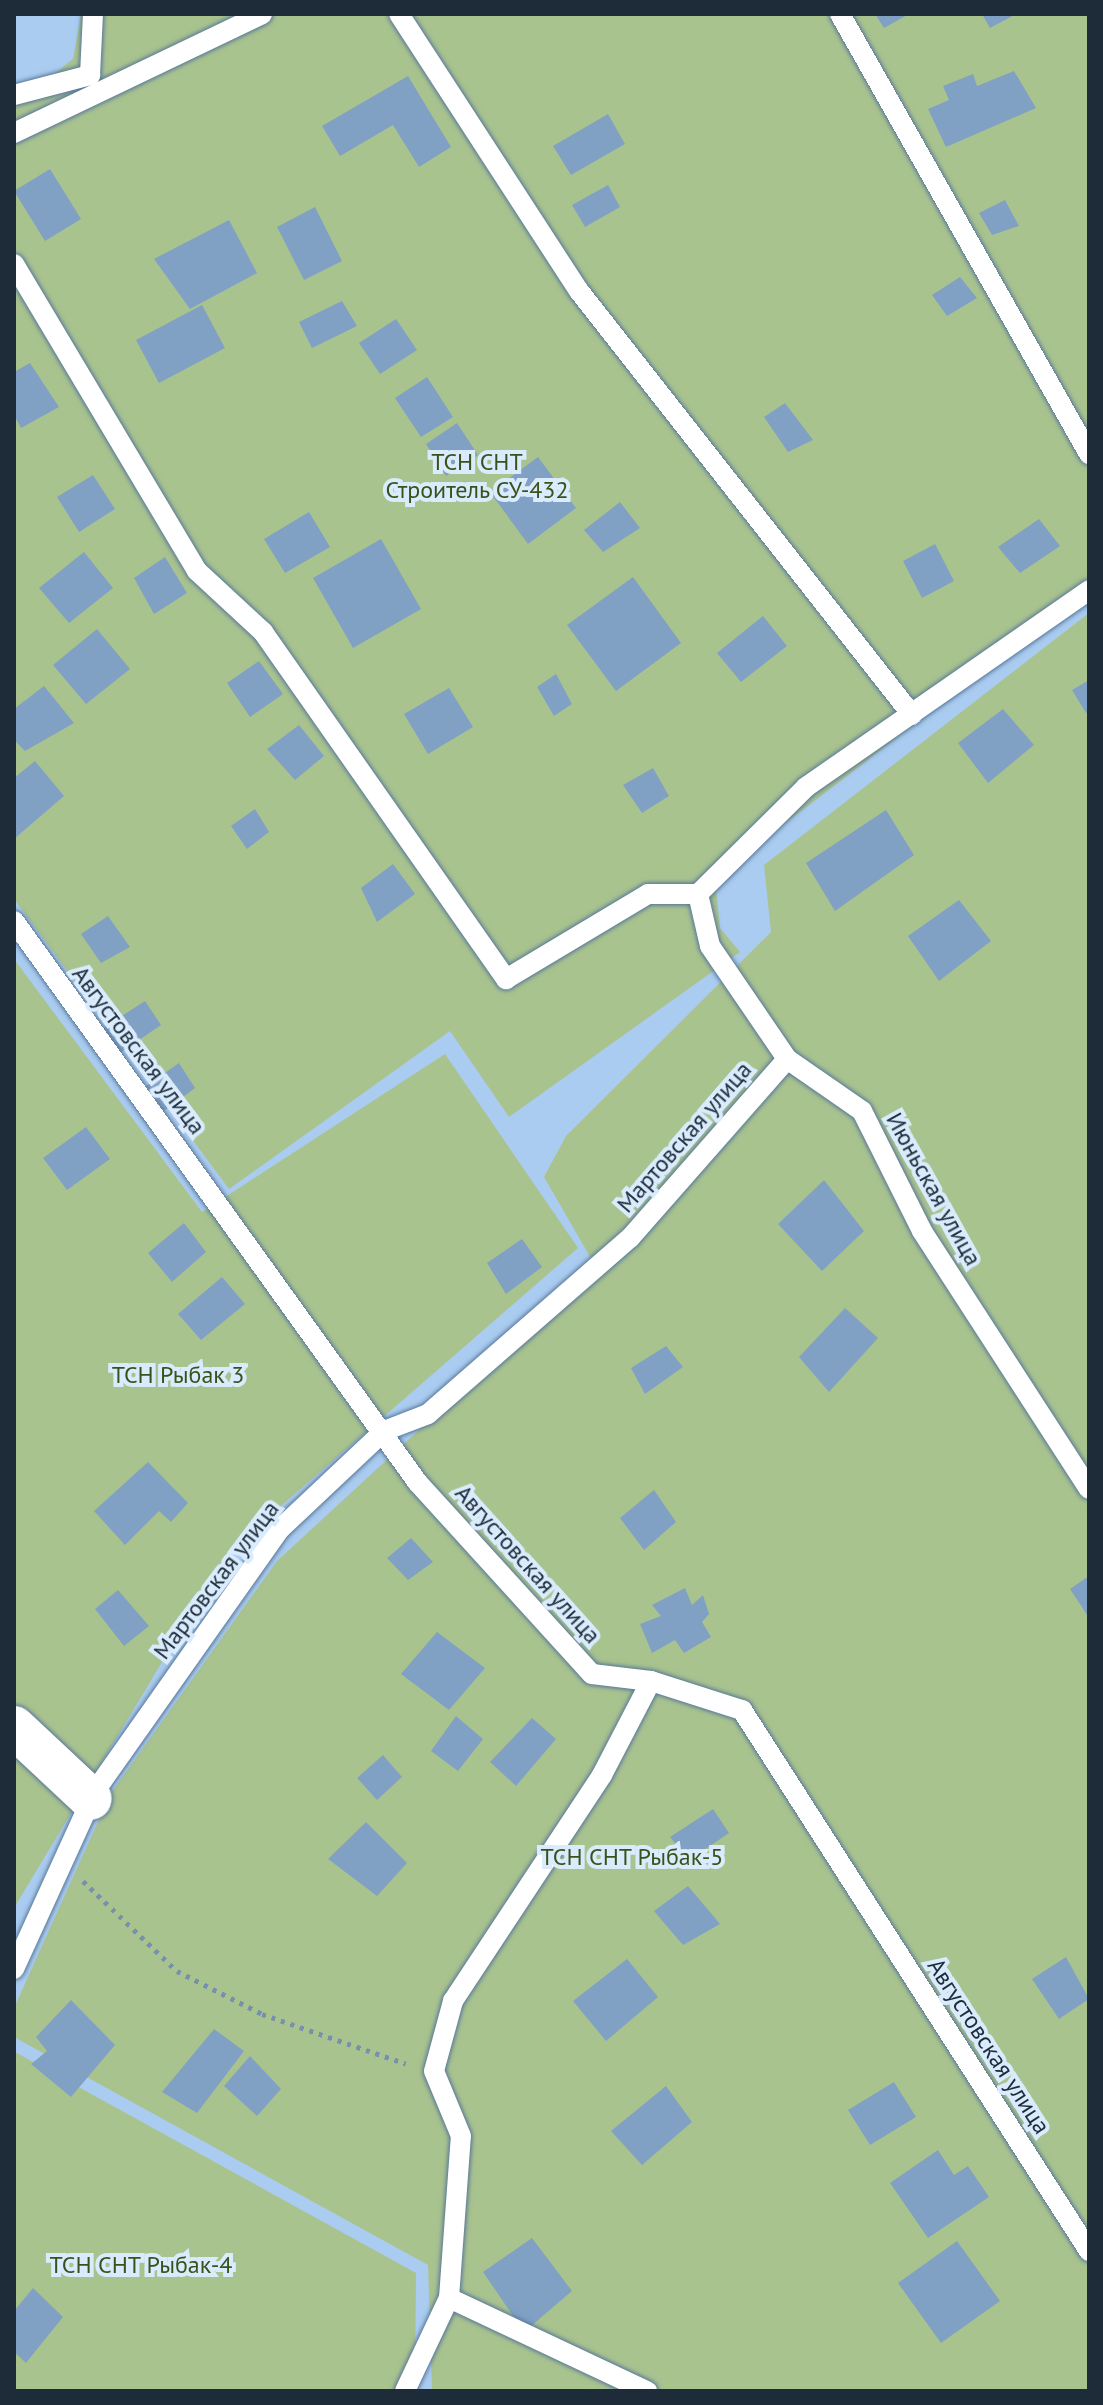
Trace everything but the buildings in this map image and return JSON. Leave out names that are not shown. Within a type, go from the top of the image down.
[{"type":"street","points":[[14,1727],[91,1799]]},
{"type":"lane","points":[[14,95],[90,75],[93,14]]},
{"type":"lane","points":[[14,133],[262,14]]},
{"type":"lane","points":[[399,14],[579,291],[912,715]]},
{"type":"lane","points":[[840,14],[1089,454]]},
{"type":"lane","points":[[14,264],[197,571],[263,632],[506,979],[648,894],[698,894],[806,787],[1089,590]]},
{"type":"lane","name":"Июньская улица","points":[[698,894],[710,946],[787,1059],[862,1111],[922,1231],[1089,1489]]},
{"type":"lane","name":"Августовская улица","points":[[14,921],[384,1431],[418,1483],[592,1674],[651,1681],[742,1710],[1089,2251]]},
{"type":"lane","name":"Мартовская улица","points":[[14,1969],[65,1865],[91,1799],[280,1529],[384,1431],[428,1414],[630,1238],[787,1059]]},
{"type":"lane","points":[[405,2391],[449,2298],[461,2136],[434,2071],[453,2001],[602,1775],[651,1681]]},
{"type":"lane","points":[[449,2298],[647,2391]]},
{"type":"path","points":[[65,1865],[177,1971],[262,2014],[434,2071]]},
{"type":"green space","name":"ТСН СНТ Строитель СУ-432","points":[[81,14],[1089,14],[1089,591],[715,877],[720,928],[740,952],[509,1117],[450,1031],[229,1189],[14,899],[14,105],[73,59]]},
{"type":"green space","name":"ТСН СНТ Рыбак-5","points":[[1089,613],[1089,2391],[432,2391],[428,2265],[14,2037],[14,2008],[111,1793],[277,1561],[596,1267],[544,1177],[566,1136],[771,932],[764,865]]},
{"type":"green space","name":"ТСН Рыбак 3","points":[[14,959],[202,1212],[445,1054],[578,1248],[229,1551],[14,1908]]},
{"type":"green space","name":"ТСН СНТ Рыбак-4","points":[[15,2052],[416,2273],[415,2391],[14,2391]]}]
